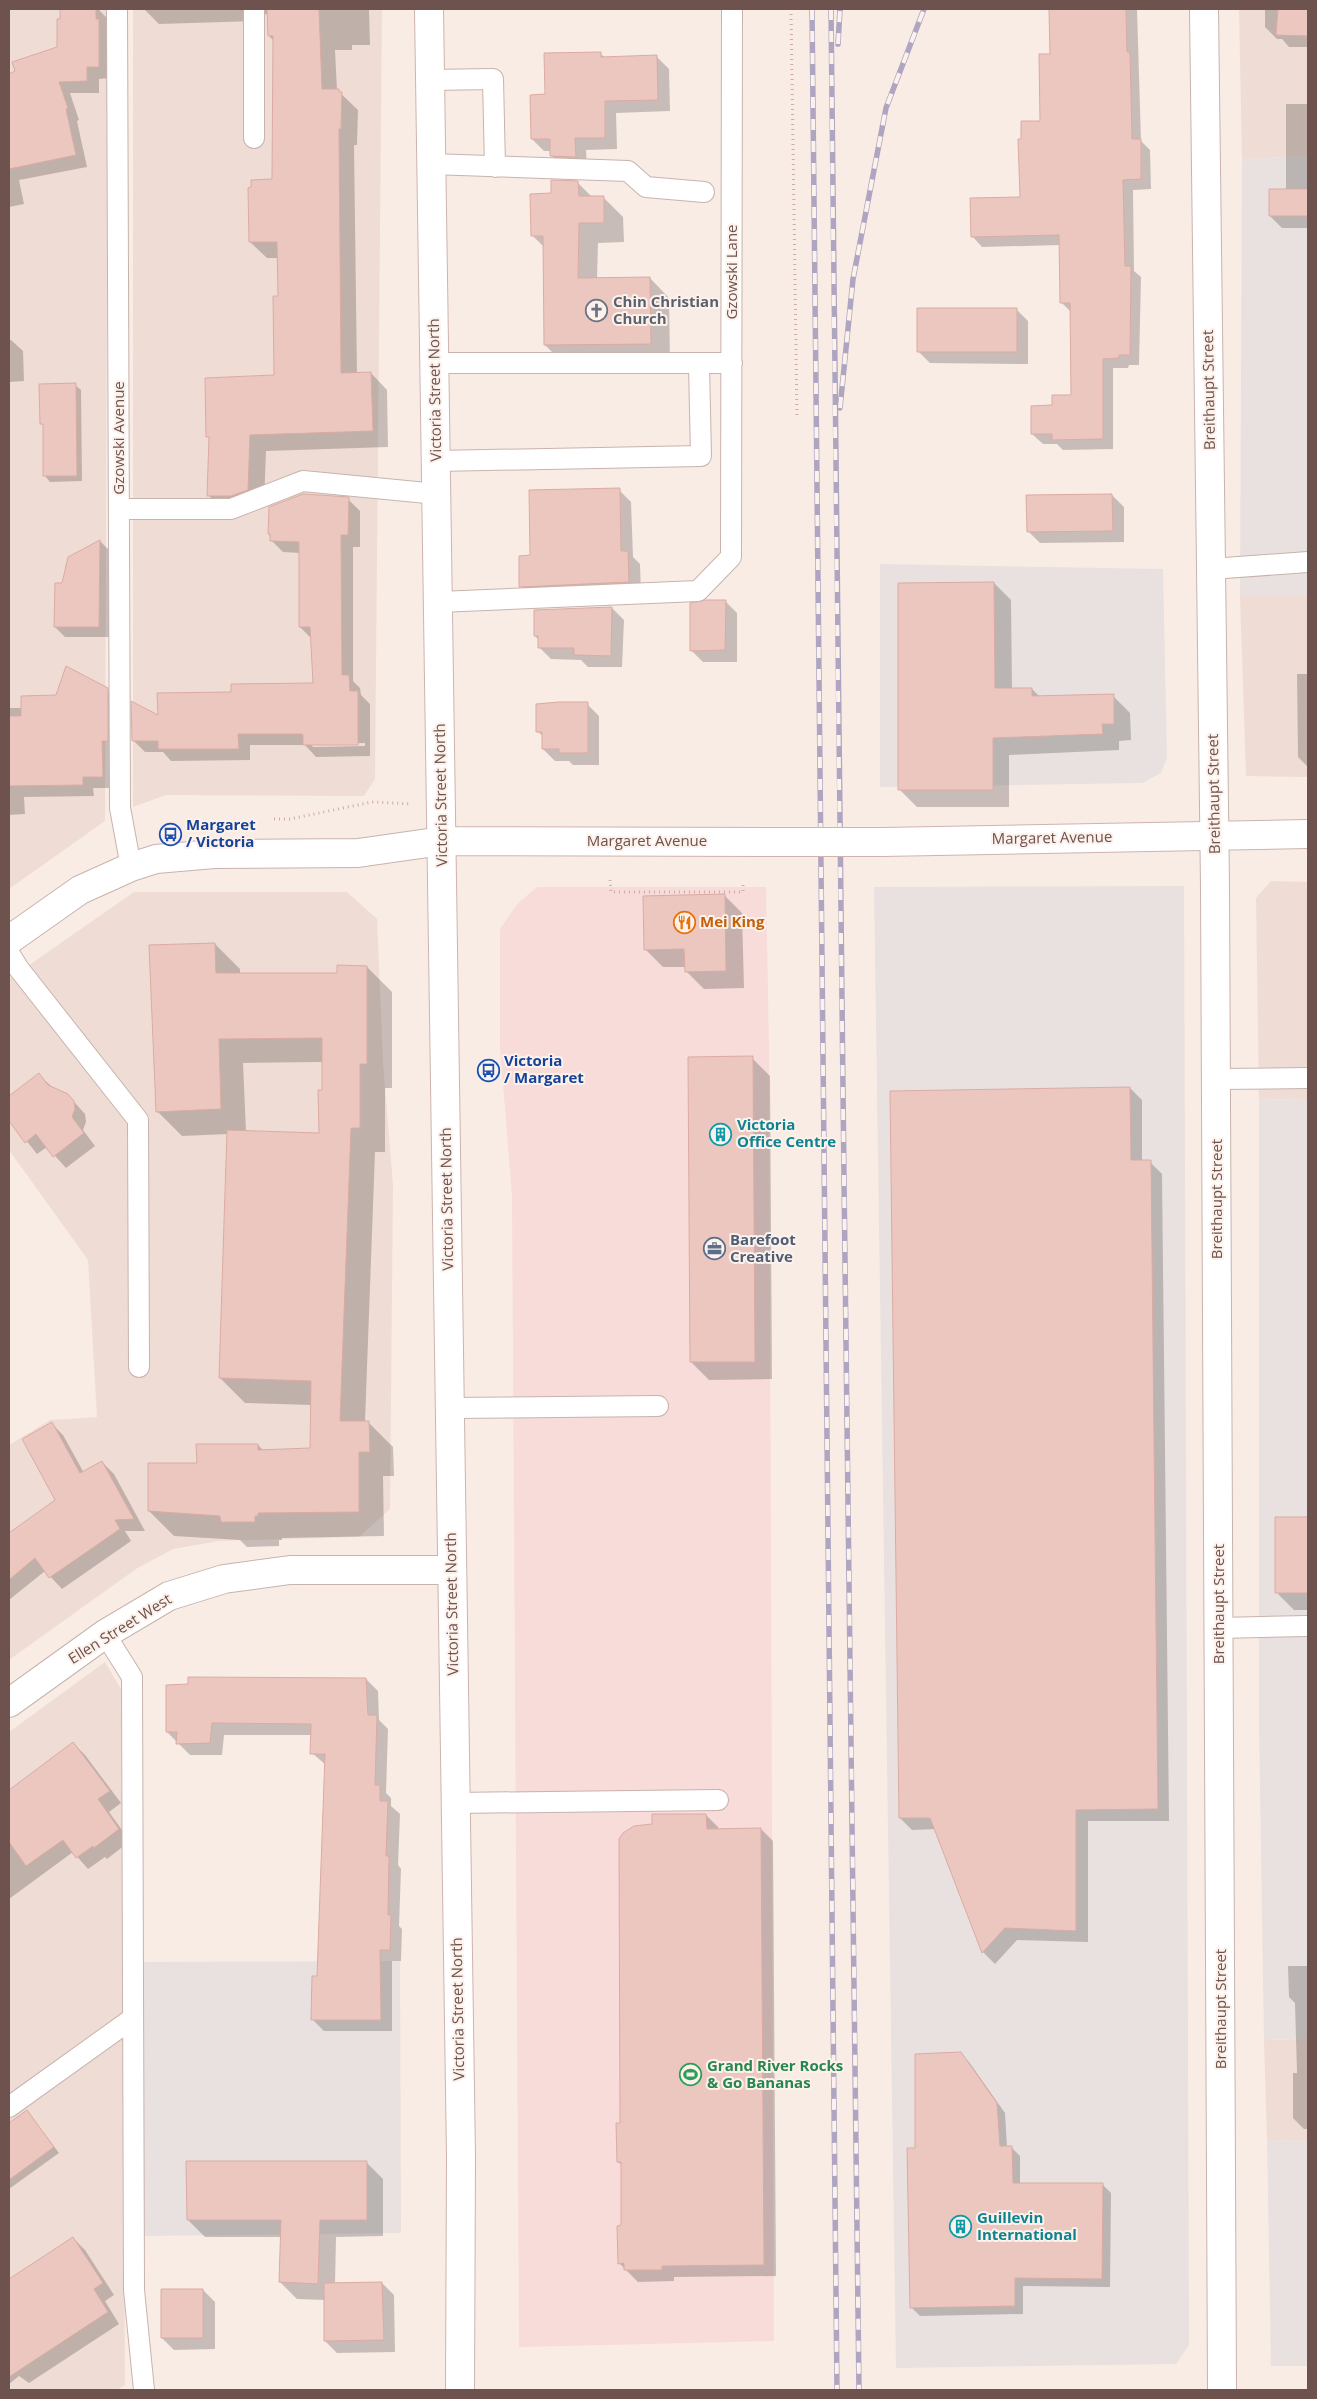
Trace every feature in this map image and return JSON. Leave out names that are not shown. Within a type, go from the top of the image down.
[{"type":"street","name":"Victoria Street North","points":[[429,9],[450,1408],[454,1804],[461,2156],[460,2390]]},
{"type":"street","name":"Breithaupt Street","points":[[1204,9],[1216,1079],[1222,2390]]},
{"type":"street","name":"Margaret Avenue","points":[[9,940],[80,890],[156,858],[214,854],[358,853],[442,841],[882,842],[1308,834]]},
{"type":"street","name":"Ellen Street West","points":[[9,1703],[105,1634],[169,1596],[224,1579],[290,1570],[452,1570]]},
{"type":"lane","name":"Gzowski Avenue","points":[[117,9],[120,808],[131,867]]},
{"type":"lane","points":[[254,9],[254,138]]},
{"type":"lane","name":"Gzowski Lane","points":[[438,602],[698,591],[731,557],[732,9]]},
{"type":"lane","points":[[430,80],[493,79],[495,167]]},
{"type":"lane","points":[[431,164],[628,171],[646,187],[704,192]]},
{"type":"lane","points":[[434,363],[732,363]]},
{"type":"lane","points":[[436,461],[701,456],[699,364]]},
{"type":"lane","points":[[119,509],[231,508],[303,482],[437,494]]},
{"type":"lane","points":[[1210,569],[1308,562]]},
{"type":"lane","points":[[9,953],[19,969],[138,1120],[139,1367]]},
{"type":"lane","points":[[1216,1079],[1308,1078]]},
{"type":"lane","points":[[450,1408],[658,1406]]},
{"type":"lane","points":[[1219,1628],[1308,1626]]},
{"type":"lane","points":[[105,1634],[132,1678],[134,2290],[144,2390]]},
{"type":"lane","points":[[454,1804],[718,1800]]},
{"type":"lane","points":[[9,2107],[133,2018]]},
{"type":"path","points":[[791,9],[797,418]]},
{"type":"path","points":[[610,880],[611,892],[743,892],[743,883]]},
{"type":"shaded area","points":[[9,9],[108,9],[105,821],[9,889]]},
{"type":"shaded area","points":[[133,9],[382,9],[375,779],[364,796],[166,795],[133,807]]},
{"type":"shaded area","points":[[1239,9],[1308,9],[1308,156],[1242,159]]},
{"type":"shaded area","points":[[1308,156],[1308,596],[1240,596],[1242,159]]},
{"type":"shaded area","points":[[880,564],[1163,569],[1167,758],[1161,773],[1143,783],[880,787]]},
{"type":"shaded area","points":[[1240,596],[1308,596],[1308,777],[1246,776]]},
{"type":"shaded area","points":[[1271,881],[1308,882],[1308,1100],[1259,1099],[1256,898]]},
{"type":"shaded area","points":[[1184,886],[1189,2345],[1176,2364],[896,2368],[874,887]]},
{"type":"shaded area","points":[[537,887],[766,887],[769,1047],[774,2341],[519,2347],[512,1195],[500,1048],[500,929],[518,903]]},
{"type":"shaded area","points":[[134,892],[347,892],[377,919],[383,1062],[393,1185],[390,1509],[359,1537],[219,1541],[173,1549],[136,1569],[9,1660],[9,1445],[50,1420],[97,1417],[88,1260],[9,1150],[9,979]]},
{"type":"shaded area","points":[[1259,1099],[1308,1100],[1308,2039],[1264,2040],[1259,1723]]},
{"type":"shaded area","points":[[105,1662],[121,1689],[125,2385],[117,2390],[9,2390],[9,1732]]},
{"type":"shaded area","points":[[400,1961],[401,2233],[144,2236],[142,1962]]},
{"type":"shaded area","points":[[1308,2039],[1308,2141],[1267,2140],[1264,2040]]},
{"type":"shaded area","points":[[1267,2140],[1308,2141],[1308,2366],[1271,2366]]},
{"type":"building","points":[[60,9],[96,9],[96,19],[99,19],[99,67],[87,67],[87,81],[59,82],[68,108],[66,109],[76,155],[9,169],[9,74],[15,71],[12,62],[57,47],[57,19],[60,19]]},
{"type":"building","points":[[267,9],[319,9],[322,89],[339,89],[339,92],[342,92],[341,129],[339,129],[341,373],[371,372],[373,431],[250,435],[248,490],[231,496],[207,496],[209,437],[206,437],[205,378],[274,375],[273,296],[278,296],[277,242],[249,242],[248,188],[251,187],[251,180],[272,179],[273,36],[268,36]]},
{"type":"building","points":[[1049,9],[1126,9],[1127,52],[1130,52],[1132,139],[1141,139],[1141,179],[1123,180],[1125,266],[1131,266],[1130,355],[1119,355],[1119,358],[1103,359],[1103,439],[1052,440],[1052,434],[1031,434],[1031,406],[1052,405],[1052,395],[1071,395],[1070,303],[1060,303],[1059,235],[971,237],[970,198],[1020,197],[1018,139],[1021,139],[1021,121],[1040,121],[1039,54],[1050,54]]},
{"type":"building","points":[[1278,9],[1308,9],[1308,36],[1276,35]]},
{"type":"building","points":[[601,52],[601,57],[657,55],[658,100],[605,101],[605,138],[575,138],[576,157],[550,156],[550,139],[531,139],[530,95],[545,94],[544,53]]},
{"type":"building","name":"Chin Christian Church","points":[[551,180],[578,181],[579,196],[604,196],[604,223],[579,223],[578,278],[650,277],[651,344],[544,345],[543,236],[531,236],[530,194],[551,193]]},
{"type":"building","points":[[1269,189],[1308,189],[1308,216],[1269,216]]},
{"type":"building","points":[[917,308],[1017,308],[1017,352],[917,352]]},
{"type":"building","points":[[76,383],[77,476],[43,476],[43,424],[40,424],[39,384]]},
{"type":"building","points":[[620,488],[621,551],[628,551],[629,582],[519,587],[519,556],[530,555],[529,490]]},
{"type":"building","points":[[303,494],[349,497],[348,535],[341,535],[342,675],[349,675],[350,691],[358,691],[358,745],[303,745],[303,735],[301,734],[238,734],[239,749],[158,749],[158,741],[132,741],[131,701],[158,715],[157,693],[231,692],[231,684],[313,683],[310,627],[299,627],[299,542],[270,541],[270,534],[268,534],[269,507]]},
{"type":"building","points":[[1112,494],[1113,531],[1027,532],[1026,495]]},
{"type":"building","points":[[100,540],[99,627],[54,627],[55,583],[62,583],[68,557]]},
{"type":"building","points":[[994,582],[995,688],[1032,688],[1032,696],[1114,694],[1114,724],[1102,724],[1103,734],[993,738],[993,790],[898,790],[898,583]]},
{"type":"building","points":[[705,600],[726,600],[725,650],[690,651],[690,603]]},
{"type":"building","points":[[612,607],[611,656],[574,655],[574,648],[538,648],[538,636],[534,636],[534,610]]},
{"type":"building","points":[[66,666],[108,688],[108,741],[102,741],[103,777],[83,777],[83,785],[9,786],[9,716],[21,716],[21,696],[56,695]]},
{"type":"building","points":[[588,702],[588,753],[559,753],[559,749],[542,749],[542,732],[536,732],[536,704]]},
{"type":"building","name":"Mei King","points":[[725,894],[726,971],[685,972],[684,949],[644,950],[643,896]]},
{"type":"building","points":[[215,943],[216,973],[337,973],[337,965],[367,966],[367,1064],[360,1064],[360,1128],[351,1128],[340,1421],[369,1421],[370,1452],[359,1452],[359,1512],[258,1513],[258,1516],[255,1516],[255,1522],[221,1522],[220,1516],[148,1511],[148,1463],[197,1463],[196,1444],[258,1444],[258,1450],[310,1448],[311,1381],[219,1378],[227,1130],[319,1133],[318,1090],[322,1090],[322,1038],[219,1039],[221,1109],[156,1112],[149,945]]},
{"type":"building","name":"Victoria Office Centre","points":[[753,1056],[755,1362],[690,1362],[688,1057]]},
{"type":"building","points":[[39,1073],[48,1085],[68,1094],[74,1101],[75,1109],[72,1117],[84,1133],[53,1157],[36,1134],[25,1143],[9,1121],[9,1096]]},
{"type":"building","points":[[1130,1087],[1131,1160],[1151,1160],[1158,1809],[1076,1810],[1076,1931],[1005,1928],[982,1953],[930,1818],[899,1818],[890,1091]]},
{"type":"building","points":[[52,1422],[80,1473],[102,1461],[134,1519],[115,1520],[120,1529],[49,1578],[35,1558],[9,1580],[9,1533],[55,1500],[22,1439]]},
{"type":"building","points":[[1275,1517],[1308,1517],[1308,1593],[1275,1593]]},
{"type":"building","points":[[188,1677],[366,1678],[368,1715],[377,1715],[375,1785],[380,1785],[380,1801],[388,1801],[386,1856],[389,1856],[388,1915],[391,1915],[390,1950],[380,1950],[381,2020],[311,2020],[312,1976],[317,1976],[325,1754],[310,1754],[311,1724],[212,1723],[210,1743],[176,1744],[177,1732],[166,1732],[166,1685],[188,1684]]},
{"type":"building","points":[[73,1742],[110,1791],[98,1799],[119,1829],[94,1848],[93,1846],[76,1858],[63,1840],[26,1866],[9,1842],[9,1790]]},
{"type":"building","name":"Grand River Rocks & Go Bananas","points":[[652,1814],[706,1814],[707,1829],[761,1828],[764,2265],[662,2266],[662,2270],[624,2270],[624,2263],[618,2264],[617,2226],[621,2225],[621,2162],[617,2162],[616,2123],[620,2123],[619,1839],[623,1833],[634,1826],[652,1824]]},
{"type":"building","points":[[961,2052],[997,2103],[1000,2146],[1012,2146],[1013,2183],[1103,2183],[1102,2279],[1015,2278],[1015,2306],[910,2308],[907,2148],[915,2148],[915,2054]]},
{"type":"building","points":[[27,2110],[54,2147],[9,2180],[9,2123]]},
{"type":"building","points":[[186,2161],[367,2161],[367,2220],[320,2220],[318,2284],[279,2282],[281,2220],[187,2220]]},
{"type":"building","points":[[73,2237],[103,2283],[94,2289],[108,2312],[9,2377],[9,2279]]},
{"type":"building","points":[[382,2282],[384,2340],[324,2341],[324,2283]]},
{"type":"building","points":[[161,2289],[203,2289],[203,2338],[161,2338]]},
{"type":"railway","points":[[812,9],[837,2390]]},
{"type":"railway","points":[[831,9],[859,2390]]},
{"type":"railway","points":[[838,44],[840,9]]},
{"type":"railway","points":[[840,408],[853,279],[886,108],[924,9]]},
{"type":"place","name":"Chin Christian Church","points":[[597,311]]},
{"type":"place","name":"Margaret / Victoria","points":[[170,834]]},
{"type":"place","name":"Mei King","points":[[684,922]]},
{"type":"place","name":"Victoria / Margaret","points":[[488,1070]]},
{"type":"place","name":"Victoria Office Centre","points":[[721,1134]]},
{"type":"place","name":"Barefoot Creative","points":[[714,1249]]},
{"type":"place","name":"Grand River Rocks & Go Bananas","points":[[691,2075]]},
{"type":"place","name":"Guillevin International","points":[[961,2227]]}]
